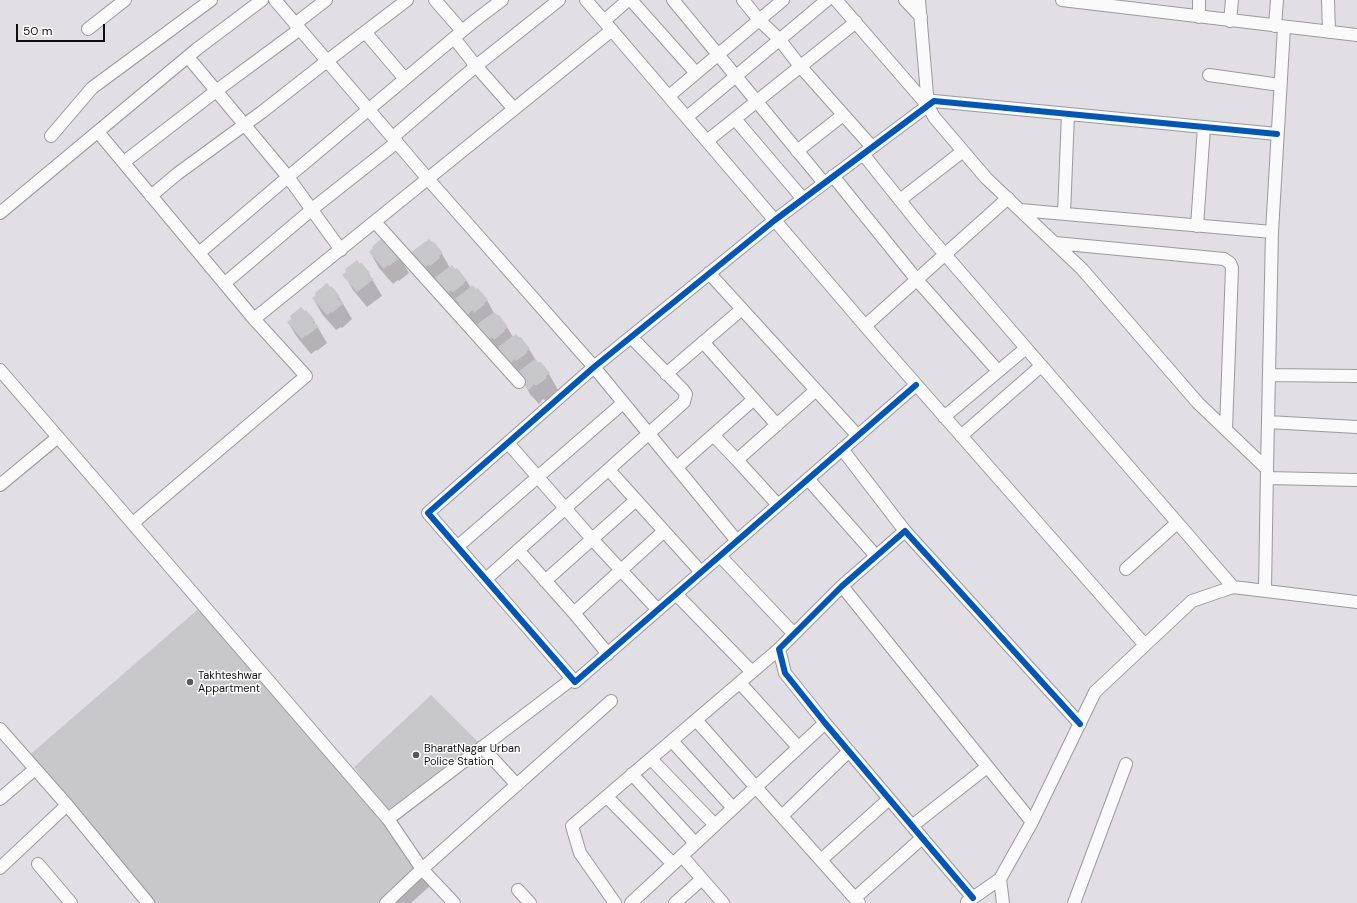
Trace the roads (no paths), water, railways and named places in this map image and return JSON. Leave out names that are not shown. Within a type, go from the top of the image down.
[{"type":"street","points":[[88,29],[125,0]]},
{"type":"street","points":[[51,136],[92,88],[210,0]]},
{"type":"street","points":[[0,213],[188,57],[262,0]]},
{"type":"street","points":[[275,0],[428,179],[594,367],[738,541]]},
{"type":"street","points":[[124,162],[216,91],[297,26],[326,0]]},
{"type":"street","points":[[152,196],[178,174],[245,125],[407,0]]},
{"type":"street","points":[[435,0],[476,66],[514,109]]},
{"type":"street","points":[[199,253],[458,35],[502,0]]},
{"type":"street","points":[[225,283],[395,139],[476,66],[559,0]]},
{"type":"street","points":[[586,0],[916,385],[1146,645]]},
{"type":"street","points":[[604,21],[629,0],[696,73]]},
{"type":"street","points":[[743,0],[759,20],[779,39],[800,66],[843,115],[900,200],[945,254],[1233,587]]},
{"type":"street","points":[[669,96],[782,0]]},
{"type":"street","points":[[687,117],[827,0]]},
{"type":"street","points":[[836,0],[928,106],[934,117],[986,178],[1082,269],[1198,402],[1226,429],[1267,474],[1357,480]]},
{"type":"street","points":[[905,0],[921,17]]},
{"type":"street","points":[[919,0],[928,106]]},
{"type":"street","points":[[1062,0],[1357,35]]},
{"type":"street","points":[[1198,0],[1199,17]]},
{"type":"street","points":[[1230,21],[1232,0]]},
{"type":"street","points":[[1265,590],[1272,232],[1280,85],[1280,27],[1277,0]]},
{"type":"street","points":[[1328,0],[1329,32]]},
{"type":"street","points":[[675,1],[797,151],[828,180],[998,371]]},
{"type":"street","points":[[707,141],[856,22]]},
{"type":"street","points":[[254,320],[612,30]]},
{"type":"street","points":[[365,32],[406,79]]},
{"type":"street","points":[[188,57],[288,177],[341,250]]},
{"type":"street","points":[[1209,75],[1280,85]]},
{"type":"street","points":[[916,385],[575,682],[428,513],[594,367],[775,220],[934,101],[1277,134]]},
{"type":"street","points":[[1064,214],[1068,114]]},
{"type":"street","points":[[797,151],[843,115]]},
{"type":"street","points":[[735,119],[803,199]]},
{"type":"street","points":[[1197,226],[1204,127]]},
{"type":"street","points":[[98,132],[225,283],[254,320],[306,376],[132,523]]},
{"type":"street","points":[[900,200],[963,152]]},
{"type":"street","points":[[866,326],[1008,198]]},
{"type":"street","points":[[1020,210],[1272,232]]},
{"type":"street","points":[[375,222],[519,382]]},
{"type":"street","points":[[1055,243],[1224,259],[1230,263],[1232,268],[1226,429]]},
{"type":"street","points":[[709,274],[858,436]]},
{"type":"street","points":[[666,374],[742,309]]},
{"type":"street","points":[[486,580],[684,402],[686,394],[683,390],[631,337]]},
{"type":"street","points":[[703,342],[777,425]]},
{"type":"street","points":[[944,417],[1026,348]]},
{"type":"street","points":[[961,436],[1042,366]]},
{"type":"street","points":[[0,370],[388,819],[422,869],[454,903]]},
{"type":"street","points":[[1269,375],[1357,376]]},
{"type":"street","points":[[737,460],[816,390]]},
{"type":"street","points":[[677,467],[754,399]]},
{"type":"street","points":[[457,547],[623,403]]},
{"type":"street","points":[[1268,422],[1357,427]]},
{"type":"street","points":[[713,436],[778,505]]},
{"type":"street","points":[[0,486],[58,437]]},
{"type":"street","points":[[508,443],[565,509],[658,610]]},
{"type":"street","points":[[842,450],[905,531],[1080,724]]},
{"type":"street","points":[[609,470],[701,572]]},
{"type":"street","points":[[808,479],[876,556]]},
{"type":"street","points":[[545,581],[636,500]]},
{"type":"street","points":[[1126,569],[1177,523]]},
{"type":"street","points":[[574,613],[664,531]]},
{"type":"street","points":[[615,903],[580,852],[572,826],[779,649],[842,586],[905,531]]},
{"type":"street","points":[[518,550],[608,654]]},
{"type":"street","points":[[720,556],[794,634]]},
{"type":"street","points":[[842,586],[1032,822]]},
{"type":"street","points":[[779,649],[785,673],[922,838],[969,900],[1000,879],[1032,822],[1095,692],[1192,601],[1233,587],[1357,602]]},
{"type":"street","points":[[676,594],[752,672]]},
{"type":"street","points":[[388,819],[572,679]]},
{"type":"street","points":[[740,683],[798,747]]},
{"type":"street","points":[[386,903],[422,869],[611,701]]},
{"type":"street","points":[[696,720],[857,900],[922,838]]},
{"type":"street","points":[[631,903],[825,723]]},
{"type":"street","points":[[0,729],[67,805],[148,903]]},
{"type":"street","points":[[672,741],[733,808]]},
{"type":"street","points":[[482,747],[516,785]]},
{"type":"street","points":[[782,816],[849,751]]},
{"type":"street","points":[[651,759],[715,825]]},
{"type":"street","points":[[1074,903],[1126,764]]},
{"type":"street","points":[[912,826],[987,767]]},
{"type":"street","points":[[0,800],[35,769]]},
{"type":"street","points":[[632,774],[695,843]]},
{"type":"street","points":[[607,796],[677,860],[702,879],[723,903]]},
{"type":"street","points":[[821,860],[889,799]]},
{"type":"street","points":[[0,868],[67,805]]},
{"type":"street","points":[[38,864],[71,903]]},
{"type":"street","points":[[675,903],[702,879]]},
{"type":"street","points":[[1000,879],[1003,903]]},
{"type":"street","points":[[518,890],[530,903]]},
{"type":"place","name":"Takhteshwar Appartment","points":[[190,682]]},
{"type":"place","name":"BharatNagar Urban Police Station","points":[[416,755]]}]
